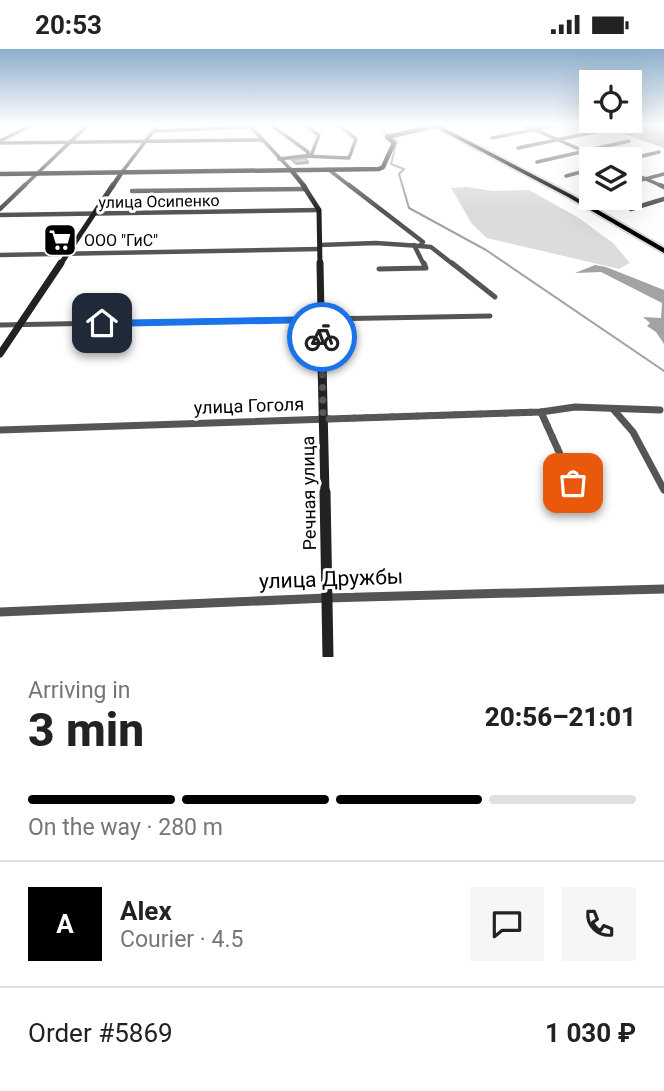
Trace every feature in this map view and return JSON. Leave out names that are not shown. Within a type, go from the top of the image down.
[{"type":"highway","points":[[490,153],[664,249]]},
{"type":"highway","points":[[497,153],[664,249]]},
{"type":"highway","points":[[495,156],[518,165],[510,160]]},
{"type":"street","points":[[0,209],[57,153]]},
{"type":"street","points":[[0,354],[136,153]]},
{"type":"street","points":[[274,153],[291,170],[319,210]]},
{"type":"street","points":[[279,159],[309,156],[349,158],[351,153]]},
{"type":"street","points":[[0,174],[372,169],[383,167],[390,153]]},
{"type":"street","points":[[537,162],[574,153]]},
{"type":"street","points":[[328,169],[423,242],[417,246]]},
{"type":"street","points":[[566,176],[579,172]]},
{"type":"street","points":[[0,174],[37,173]]},
{"type":"street","points":[[105,173],[115,175],[117,180]]},
{"type":"street","points":[[642,180],[664,174]]},
{"type":"street","points":[[642,177],[664,187]]},
{"type":"street","points":[[132,191],[306,189]]},
{"type":"street","points":[[642,206],[664,199]]},
{"type":"street","name":"улица Осипенко","points":[[0,215],[319,210]]},
{"type":"street","name":"Речная улица","points":[[319,210],[328,657]]},
{"type":"street","points":[[0,255],[320,247],[376,243],[431,247],[495,297]]},
{"type":"street","points":[[379,269],[426,268],[417,246]]},
{"type":"street","points":[[0,325],[490,316]]},
{"type":"street","name":"улица Гоголя","points":[[0,431],[541,412],[575,407],[660,410]]},
{"type":"street","points":[[613,409],[633,432],[664,490]]},
{"type":"street","points":[[541,412],[573,483]]},
{"type":"street","name":"улица Дружбы","points":[[0,612],[327,598],[664,589]]},
{"type":"shaded area","points":[[467,187],[493,191],[529,190],[579,218],[613,243],[630,263],[619,269],[487,238],[472,224],[451,188]]},
{"type":"shaded area","points":[[595,265],[664,290],[664,344],[656,332],[647,326],[650,323],[643,317],[661,318],[662,303],[601,272],[575,273]]},
{"type":"building","points":[[305,158],[308,162],[295,163],[292,160]]},
{"type":"building","points":[[55,235],[67,235],[63,241],[51,241]]},
{"type":"waterway","points":[[394,153],[391,164],[404,169],[399,174],[409,208],[486,250],[664,371]]},
{"type":"way so far","points":[[322,337],[323,419],[541,412],[573,483]]},
{"type":"place","name":"ООО \"ГиС\"","points":[[60,240]]},
{"type":"route","points":[[102,323],[321,320],[322,337]]}]
